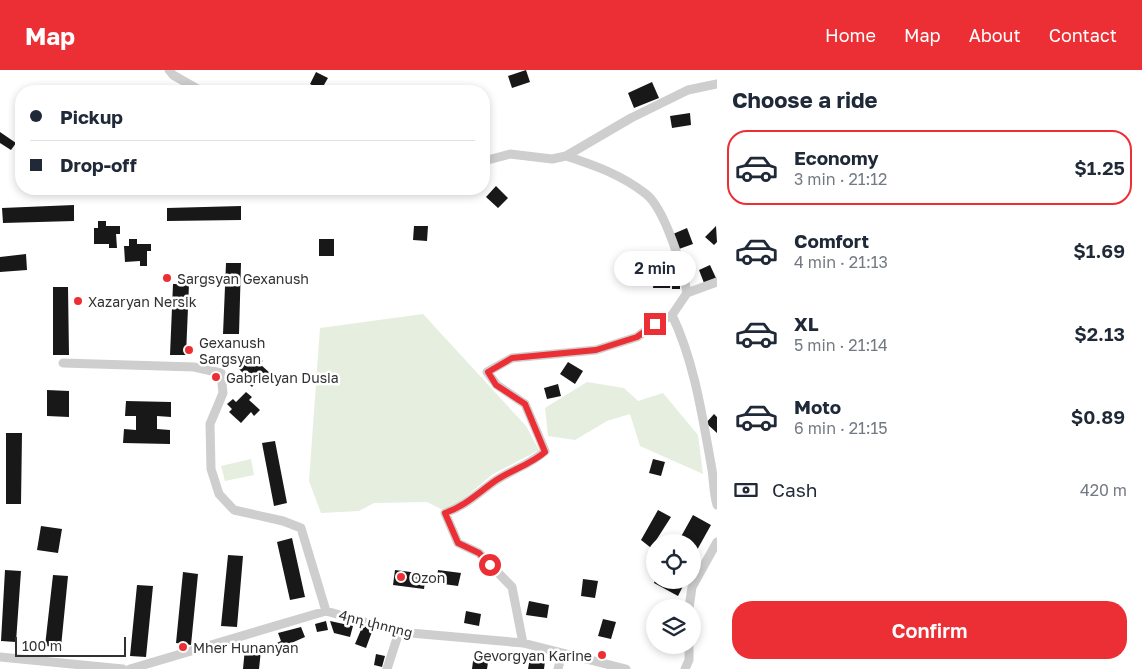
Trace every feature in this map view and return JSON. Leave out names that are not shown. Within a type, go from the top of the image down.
[{"type":"street","points":[[169,70],[173,75],[190,85]]},
{"type":"street","points":[[490,159],[510,154],[552,159],[566,156],[631,118],[688,90],[717,84]]},
{"type":"street","points":[[566,156],[608,170],[648,195],[665,222],[681,267],[687,293]]},
{"type":"street","points":[[523,643],[512,588],[479,553],[458,543],[445,513],[462,507],[495,481],[535,460],[545,452],[525,404],[496,385],[488,372],[512,358],[596,350],[637,337],[672,315],[687,293],[717,282]]},
{"type":"street","points":[[672,315],[683,340],[715,474],[713,494],[717,506]]},
{"type":"street","points":[[63,363],[194,367],[221,373],[223,393],[210,424],[211,469],[219,494],[234,510],[283,521],[300,528],[326,610]]},
{"type":"street","points":[[690,599],[692,587],[717,542]]},
{"type":"street","name":"4րդ փողոց","points":[[130,669],[326,610],[399,632],[523,643],[626,669]]},
{"type":"street","points":[[387,669],[399,632]]},
{"type":"street","points":[[558,669],[562,653]]},
{"type":"street","points":[[685,669],[689,660],[689,654]]},
{"type":"street","points":[[0,656],[85,667],[122,669]]},
{"type":"green space","points":[[423,314],[526,426],[539,450],[493,474],[455,506],[441,509],[427,502],[374,503],[359,511],[321,513],[309,481],[320,328]]},
{"type":"green space","points":[[587,382],[624,388],[638,401],[663,393],[698,435],[703,474],[640,446],[630,414],[607,421],[575,440],[548,436],[545,408]]},
{"type":"green space","points":[[251,459],[254,475],[225,481],[221,466]]},
{"type":"building","points":[[526,70],[530,82],[512,88],[508,76]]},
{"type":"building","points":[[316,72],[328,78],[324,85],[310,84]]},
{"type":"building","points":[[652,82],[659,98],[634,108],[628,93]]},
{"type":"building","points":[[690,113],[691,125],[672,128],[670,116]]},
{"type":"building","points":[[0,132],[15,142],[15,144],[11,150],[0,143]]},
{"type":"building","points":[[496,186],[508,198],[498,208],[486,197],[490,195]]},
{"type":"building","points":[[74,205],[74,221],[3,223],[2,208]]},
{"type":"building","points":[[241,206],[241,220],[167,221],[167,208]]},
{"type":"building","points":[[98,221],[106,221],[106,226],[120,226],[120,234],[116,234],[117,248],[109,248],[109,244],[94,244],[94,228],[98,228]]},
{"type":"building","points":[[414,226],[428,226],[427,241],[413,240]]},
{"type":"building","points":[[716,226],[717,242],[714,245],[705,237]]},
{"type":"building","points":[[687,228],[693,244],[679,249],[673,234]]},
{"type":"building","points":[[129,239],[137,239],[137,244],[151,244],[151,251],[147,251],[147,266],[140,266],[140,261],[125,262],[124,246],[129,246]]},
{"type":"building","points":[[319,239],[334,239],[334,256],[319,256]]},
{"type":"building","points":[[26,254],[27,270],[0,272],[0,257]]},
{"type":"building","points":[[226,263],[241,263],[239,334],[223,334]]},
{"type":"building","points":[[710,265],[716,278],[704,283],[699,270]]},
{"type":"building","points":[[654,276],[671,277],[670,288],[653,288]]},
{"type":"building","points":[[672,277],[680,278],[680,289],[672,289]]},
{"type":"building","points":[[173,284],[189,284],[186,355],[170,355]]},
{"type":"building","points":[[53,287],[68,287],[69,355],[53,355]]},
{"type":"building","points":[[257,355],[263,361],[260,364],[271,374],[265,380],[262,376],[252,387],[240,376],[243,373],[238,368],[244,362],[247,366]]},
{"type":"building","points":[[568,362],[583,371],[575,384],[560,374]]},
{"type":"building","points":[[558,384],[561,396],[547,399],[544,388]]},
{"type":"building","points":[[47,390],[69,391],[69,417],[47,416]]},
{"type":"building","points":[[246,392],[252,397],[249,400],[260,410],[254,416],[251,412],[241,423],[229,412],[232,409],[227,404],[233,399],[236,402]]},
{"type":"building","points":[[126,401],[171,402],[171,417],[157,416],[157,429],[170,430],[170,444],[123,443],[124,429],[136,430],[136,416],[125,416]]},
{"type":"building","points":[[714,414],[717,417],[717,433],[706,423]]},
{"type":"building","points":[[6,433],[22,433],[21,504],[6,504]]},
{"type":"building","points":[[275,441],[287,503],[274,506],[262,443]]},
{"type":"building","points":[[653,459],[665,462],[661,476],[649,473]]},
{"type":"building","points":[[658,510],[671,517],[660,534],[646,534],[646,544],[641,540]]},
{"type":"building","points":[[693,515],[711,525],[701,543],[701,534],[682,534]]},
{"type":"building","points":[[41,526],[62,529],[58,553],[37,550]]},
{"type":"building","points":[[292,538],[305,597],[290,600],[277,542]]},
{"type":"building","points":[[228,555],[243,556],[237,627],[221,626]]},
{"type":"building","points":[[5,570],[21,571],[16,642],[1,641]]},
{"type":"building","points":[[395,570],[426,574],[424,589],[393,585]]},
{"type":"building","points":[[438,570],[461,573],[458,586],[436,583]]},
{"type":"building","points":[[183,572],[198,574],[191,645],[176,643]]},
{"type":"building","points":[[53,575],[68,576],[61,647],[45,646]]},
{"type":"building","points":[[583,579],[598,581],[595,598],[581,596]]},
{"type":"building","points":[[137,585],[153,586],[146,657],[130,656]]},
{"type":"building","points":[[665,589],[682,589],[678,596]]},
{"type":"building","points":[[529,601],[549,605],[547,618],[526,615]]},
{"type":"building","points":[[466,611],[481,614],[479,626],[464,623]]},
{"type":"building","points":[[603,619],[616,622],[611,639],[598,636]]},
{"type":"building","points":[[326,621],[328,630],[317,632],[315,624]]},
{"type":"building","points":[[330,621],[353,626],[350,637],[334,633]]},
{"type":"building","points":[[363,625],[373,629],[366,648],[355,644]]},
{"type":"building","points":[[301,627],[305,637],[280,648],[277,643],[281,641],[278,633]]},
{"type":"building","points":[[245,648],[261,650],[259,669],[243,669]]},
{"type":"building","points":[[376,654],[385,656],[382,667],[374,665]]},
{"type":"building","points":[[474,654],[489,656],[487,669],[472,669]]},
{"type":"building","points":[[530,658],[545,661],[544,669],[528,669]]},
{"type":"place","name":"Sargsyan Gexanush","points":[[167,278]]},
{"type":"place","name":"Xazaryan Nersik","points":[[78,301]]},
{"type":"place","name":"Gexanush Sargsyan","points":[[189,350]]},
{"type":"place","name":"Gabrielyan Dusia","points":[[216,377]]},
{"type":"place","name":"Ozon","points":[[401,577]]},
{"type":"place","name":"Mher Hunanyan","points":[[183,647]]},
{"type":"place","name":"Gevorgyan Karine","points":[[602,655]]},
{"type":"route","points":[[490,565],[479,553],[458,543],[445,513],[462,507],[495,481],[535,460],[545,452],[525,404],[496,385],[488,372],[512,358],[596,350],[637,337],[655,324]]}]
